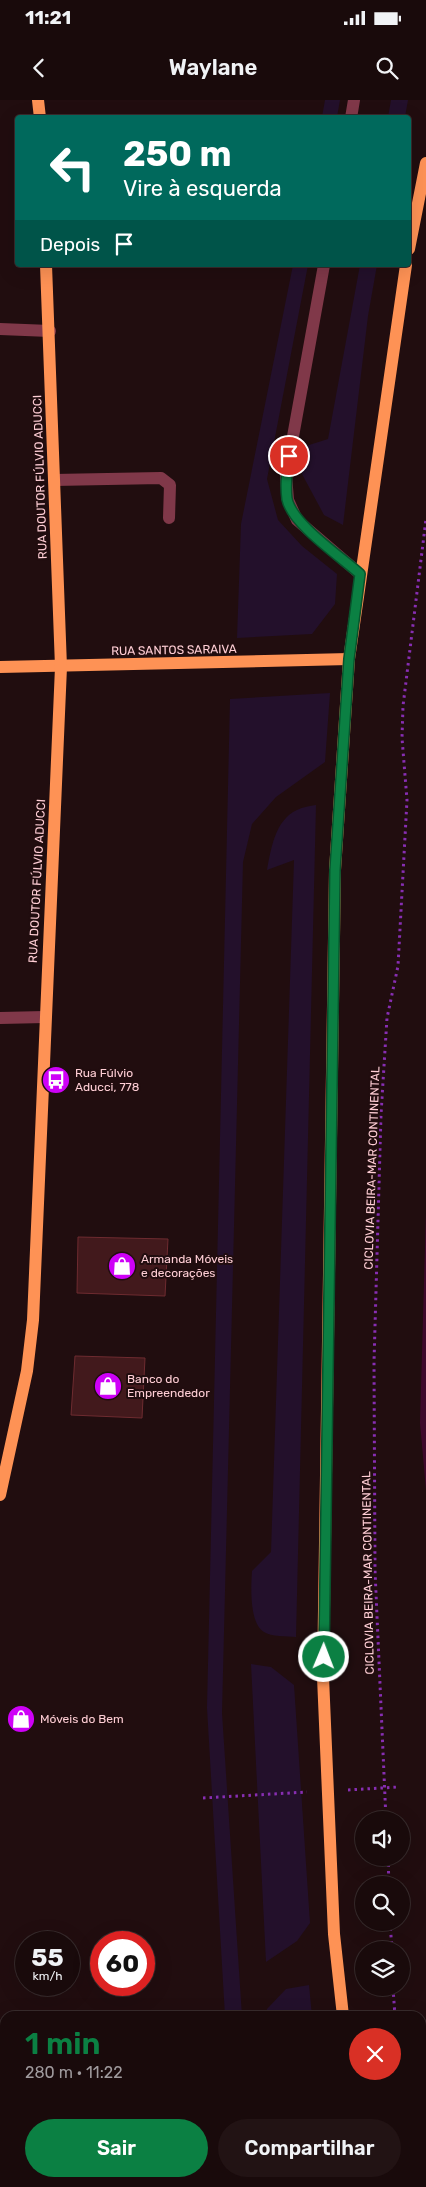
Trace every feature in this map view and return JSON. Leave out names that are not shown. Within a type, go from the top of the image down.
[{"type":"main road","points":[[38,100],[40,115]]},
{"type":"main road","points":[[411,239],[426,163]]},
{"type":"main road","name":"RUA DOUTOR FÚLVIO ADUCCI","points":[[0,1495],[27,1371],[33,1320],[60,666],[50,331],[46,267]]},
{"type":"main road","points":[[342,2011],[334,1934],[323,1676],[335,880],[349,659],[406,267]]},
{"type":"main road","name":"RUA SANTOS SARAIVA","points":[[0,666],[349,659]]},
{"type":"street","points":[[352,115],[354,100]]},
{"type":"street","points":[[324,267],[286,475],[288,500],[297,520],[360,574]]},
{"type":"street","points":[[0,329],[50,331]]},
{"type":"street","points":[[54,480],[161,478],[170,485],[169,518]]},
{"type":"street","points":[[0,1018],[45,1018]]},
{"type":"path","name":"CICLOVIA BEIRA-MAR CONTINENTAL","points":[[385,1811],[374,1561],[374,1362],[381,1114],[387,1018],[398,966],[406,820],[407,800],[402,738],[403,706],[426,518]]},
{"type":"path","points":[[203,1798],[398,1787]]},
{"type":"path","points":[[394,1996],[395,2011]]},
{"type":"shaded area","points":[[325,100],[340,100],[337,115],[322,115]]},
{"type":"shaded area","points":[[391,100],[408,100],[405,115],[388,115]]},
{"type":"shaded area","points":[[293,267],[308,267],[267,479],[278,520],[302,546],[337,574],[335,604],[312,634],[237,638],[241,524]]},
{"type":"shaded area","points":[[360,267],[377,267],[368,316],[343,525],[324,515],[302,474],[306,446],[328,439]]},
{"type":"shaded area","points":[[330,693],[325,762],[276,797],[252,824],[243,862],[222,1713],[242,2011],[225,2011],[207,1708],[230,699]]},
{"type":"shaded area","points":[[316,805],[296,1637],[271,1635],[264,1632],[259,1627],[253,1613],[251,1595],[252,1571],[271,1552],[294,860],[267,870],[275,836],[284,821],[297,810]]},
{"type":"shaded area","points":[[426,1212],[426,1490],[420,1423]]},
{"type":"shaded area","points":[[251,1664],[271,1667],[294,1685],[310,1923],[297,1941],[266,1962]]},
{"type":"shaded area","points":[[309,1985],[312,2011],[267,2011],[286,1989]]},
{"type":"building","name":"Armanda Móveis e decorações","points":[[78,1237],[168,1239],[165,1296],[77,1293]]},
{"type":"building","name":"Banco do Empreendedor","points":[[75,1356],[145,1358],[142,1418],[71,1415]]},
{"type":"place","name":"Rua Fúlvio Aducci, 778","points":[[56,1080]]},
{"type":"place","name":"Armanda Móveis e decorações","points":[[122,1266]]},
{"type":"place","name":"Banco do Empreendedor","points":[[108,1386]]},
{"type":"place","name":"Móveis do Bem","points":[[21,1719]]},
{"type":"route","points":[[289,456],[286,475],[288,500],[297,520],[360,574],[349,659],[335,870],[324,1657]]}]
